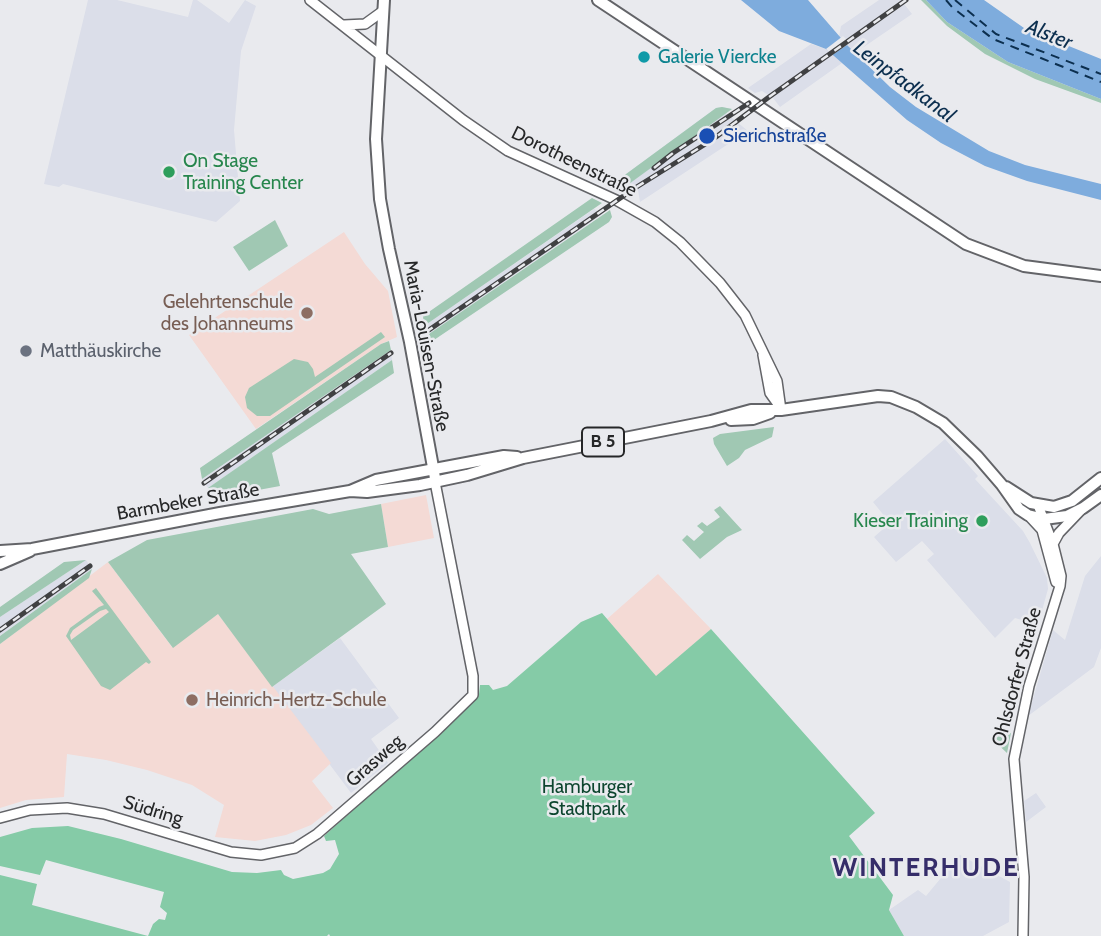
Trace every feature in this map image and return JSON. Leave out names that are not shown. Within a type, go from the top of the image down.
[{"type":"main road","points":[[597,0],[966,244],[1024,266],[1101,276]]},
{"type":"main road","name":"Maria-Louisen-Straße","points":[[383,5],[376,139],[380,199],[388,249],[410,342],[435,482]]},
{"type":"main road","name":"Barmbeker Straße","points":[[0,551],[32,550],[350,491],[381,491],[435,482],[467,475],[521,457],[711,421],[753,419],[781,410],[878,396],[903,401],[943,423],[1002,485]]},
{"type":"main road","name":"Barmbeker Straße","points":[[350,491],[376,480],[504,456],[521,457]]},
{"type":"main road","points":[[1038,505],[1063,505],[1097,481]]},
{"type":"main road","name":"B 5","points":[[1002,485],[1038,505]]},
{"type":"main road","name":"B 5","points":[[1002,485],[1015,505],[1028,515]]},
{"type":"main road","points":[[1028,515],[1049,522],[1083,508],[1101,495]]},
{"type":"main road","name":"Barmbeker Straße","points":[[0,564],[32,550]]},
{"type":"street","name":"Dorotheenstraße","points":[[310,0],[463,120],[509,151],[616,200],[667,231],[703,264],[750,324],[780,391],[781,410]]},
{"type":"street","points":[[344,26],[365,24],[383,5]]},
{"type":"street","points":[[1049,522],[1072,507],[1097,481]]},
{"type":"street","name":"Maria-Louisen-Straße","points":[[435,482],[473,676],[473,695]]},
{"type":"street","points":[[1038,505],[1049,522],[1049,542]]},
{"type":"street","points":[[1049,542],[1083,508]]},
{"type":"street","points":[[1028,515],[1040,527],[1049,542]]},
{"type":"street","name":"Ohlsdorfer Straße","points":[[1023,936],[1024,877],[1014,758],[1029,686],[1058,594],[1061,576],[1049,542]]},
{"type":"street","name":"Grasweg","points":[[295,848],[317,834],[435,732],[473,695]]},
{"type":"street","name":"Südring","points":[[0,818],[30,810],[67,808],[104,814],[231,852],[272,854],[295,848]]},
{"type":"shaded area","points":[[88,0],[117,0],[188,17],[193,0],[197,0],[229,23],[245,0],[256,6],[241,51],[234,130],[240,201],[216,222],[63,184],[59,187],[44,184]]},
{"type":"shaded area","points":[[879,0],[901,0],[912,14],[855,53],[839,37],[841,26]]},
{"type":"shaded area","points":[[811,44],[826,49],[842,63],[780,107],[762,91],[755,93],[748,88]]},
{"type":"shaded area","points":[[716,108],[732,109],[726,113],[748,131],[640,202],[638,190],[629,185],[622,189],[622,177]]},
{"type":"shaded area","points":[[594,209],[603,214],[426,336],[424,326]]},
{"type":"shaded area","name":"Gelehrtenschule des Johanneums","points":[[344,232],[365,264],[388,291],[397,337],[381,344],[256,429],[189,335]]},
{"type":"shaded area","points":[[391,350],[392,360],[208,488],[202,479]]},
{"type":"shaded area","points":[[945,439],[978,476],[975,479],[1023,531],[1030,543],[1047,578],[1048,589],[1038,625],[1015,618],[995,638],[927,560],[934,554],[922,541],[896,562],[874,537],[890,523],[873,502]]},
{"type":"shaded area","points":[[426,495],[434,538],[388,547],[381,504]]},
{"type":"shaded area","points":[[1101,556],[1101,648],[1094,667],[1028,716],[1053,630],[1065,640],[1085,576]]},
{"type":"shaded area","points":[[86,560],[92,569],[0,636],[0,617]]},
{"type":"shaded area","name":"Heinrich-Hertz-Schule","points":[[108,562],[172,647],[218,614],[331,763],[312,781],[333,808],[311,825],[286,835],[255,841],[215,837],[224,805],[192,785],[147,770],[67,754],[64,797],[26,800],[0,808],[0,644]]},
{"type":"shaded area","points":[[658,574],[711,629],[656,677],[607,619]]},
{"type":"shaded area","points":[[340,638],[399,718],[371,739],[388,763],[351,793],[272,687]]},
{"type":"shaded area","points":[[1036,793],[1046,807],[1026,822],[1024,801]]},
{"type":"shaded area","points":[[960,855],[1010,882],[1009,922],[983,936],[904,936],[889,910],[918,890],[926,896]]},
{"type":"green space","points":[[921,0],[926,0],[947,22],[1008,62],[1101,99],[1101,103],[1035,79],[985,54],[947,26]]},
{"type":"green space","points":[[716,108],[732,109],[622,189],[622,177]]},
{"type":"green space","points":[[592,198],[602,203],[424,326],[423,316]]},
{"type":"green space","points":[[610,210],[612,217],[609,222],[434,340],[426,336]]},
{"type":"green space","points":[[275,220],[288,246],[249,271],[233,247]]},
{"type":"green space","points":[[381,332],[385,337],[270,416],[257,416],[247,408],[245,397],[249,388],[294,359],[308,362],[315,377]]},
{"type":"green space","points":[[389,341],[391,350],[202,479],[200,468]]},
{"type":"green space","points":[[392,360],[394,373],[272,453],[280,486],[215,498],[212,490],[208,488]]},
{"type":"green space","points":[[774,427],[772,437],[745,450],[727,466],[714,444],[713,438],[720,434]]},
{"type":"green space","points":[[381,504],[388,547],[351,554],[386,604],[272,687],[218,614],[173,648],[108,562],[147,540],[313,509],[329,514]]},
{"type":"green space","points":[[720,506],[742,530],[727,537],[700,559],[682,540],[687,535],[694,541],[704,532],[697,526],[702,522],[707,526],[720,517],[714,510]]},
{"type":"green space","points":[[86,560],[0,617],[0,607],[64,562]]},
{"type":"green space","points":[[92,569],[89,578],[0,644],[0,636]]},
{"type":"green space","points":[[96,588],[151,662],[146,662],[110,690],[101,686],[66,636],[70,628],[104,605],[92,591]],"holes":[[[106,609],[109,612],[71,640],[73,630],[100,611]]]},
{"type":"green space","name":"Hamburger Stadtpark","points":[[602,613],[656,676],[711,629],[875,813],[849,836],[893,895],[889,910],[904,936],[329,934],[148,936],[153,924],[159,919],[165,920],[167,913],[160,907],[164,892],[46,860],[40,875],[0,866],[0,837],[32,828],[68,826],[232,872],[281,870],[284,875],[293,879],[323,873],[330,869],[339,854],[335,840],[326,841],[324,836],[470,705],[479,694],[480,685],[489,685],[493,690],[507,686],[581,622]]},
{"type":"green space","points":[[1000,731],[1011,733],[1007,753],[992,739]]},
{"type":"green space","points":[[0,875],[37,884],[32,905],[148,936],[0,936]]},
{"type":"water","points":[[741,0],[808,0],[847,45],[890,87],[916,107],[989,151],[1025,165],[1101,184],[1101,200],[1027,181],[985,166],[941,143],[907,120],[826,49],[779,31]]},
{"type":"water","points":[[926,0],[984,0],[1024,28],[1101,59],[1101,99],[1008,62],[947,22]]},
{"type":"pier","points":[[843,36],[850,43],[832,55],[826,49]]},
{"type":"ferry route","points":[[946,0],[993,39],[1101,82]]},
{"type":"ferry route","points":[[955,0],[996,34],[1101,74]]},
{"type":"railway","points":[[426,332],[635,188],[712,140],[906,0]]},
{"type":"railway","points":[[654,168],[749,103]]},
{"type":"railway","points":[[204,483],[391,353]]},
{"type":"railway","points":[[0,630],[90,566]]},
{"type":"place","name":"Galerie Viercke","points":[[644,57]]},
{"type":"place","name":"Sierichstraße","points":[[707,136]]},
{"type":"place","name":"On Stage Training Center","points":[[169,172]]},
{"type":"place","name":"Gelehrtenschule des Johanneums","points":[[307,313]]},
{"type":"place","name":"Matthäuskirche","points":[[26,351]]},
{"type":"place","name":"Kieser Training","points":[[982,521]]},
{"type":"place","name":"Heinrich-Hertz-Schule","points":[[192,700]]},
{"type":"district","name":"WINTERHUDE","points":[[926,868]]},
{"type":"water label","name":"Alster","points":[[1049,35]]},
{"type":"water label","name":"Leinpfadkanal","points":[[904,82]]}]
